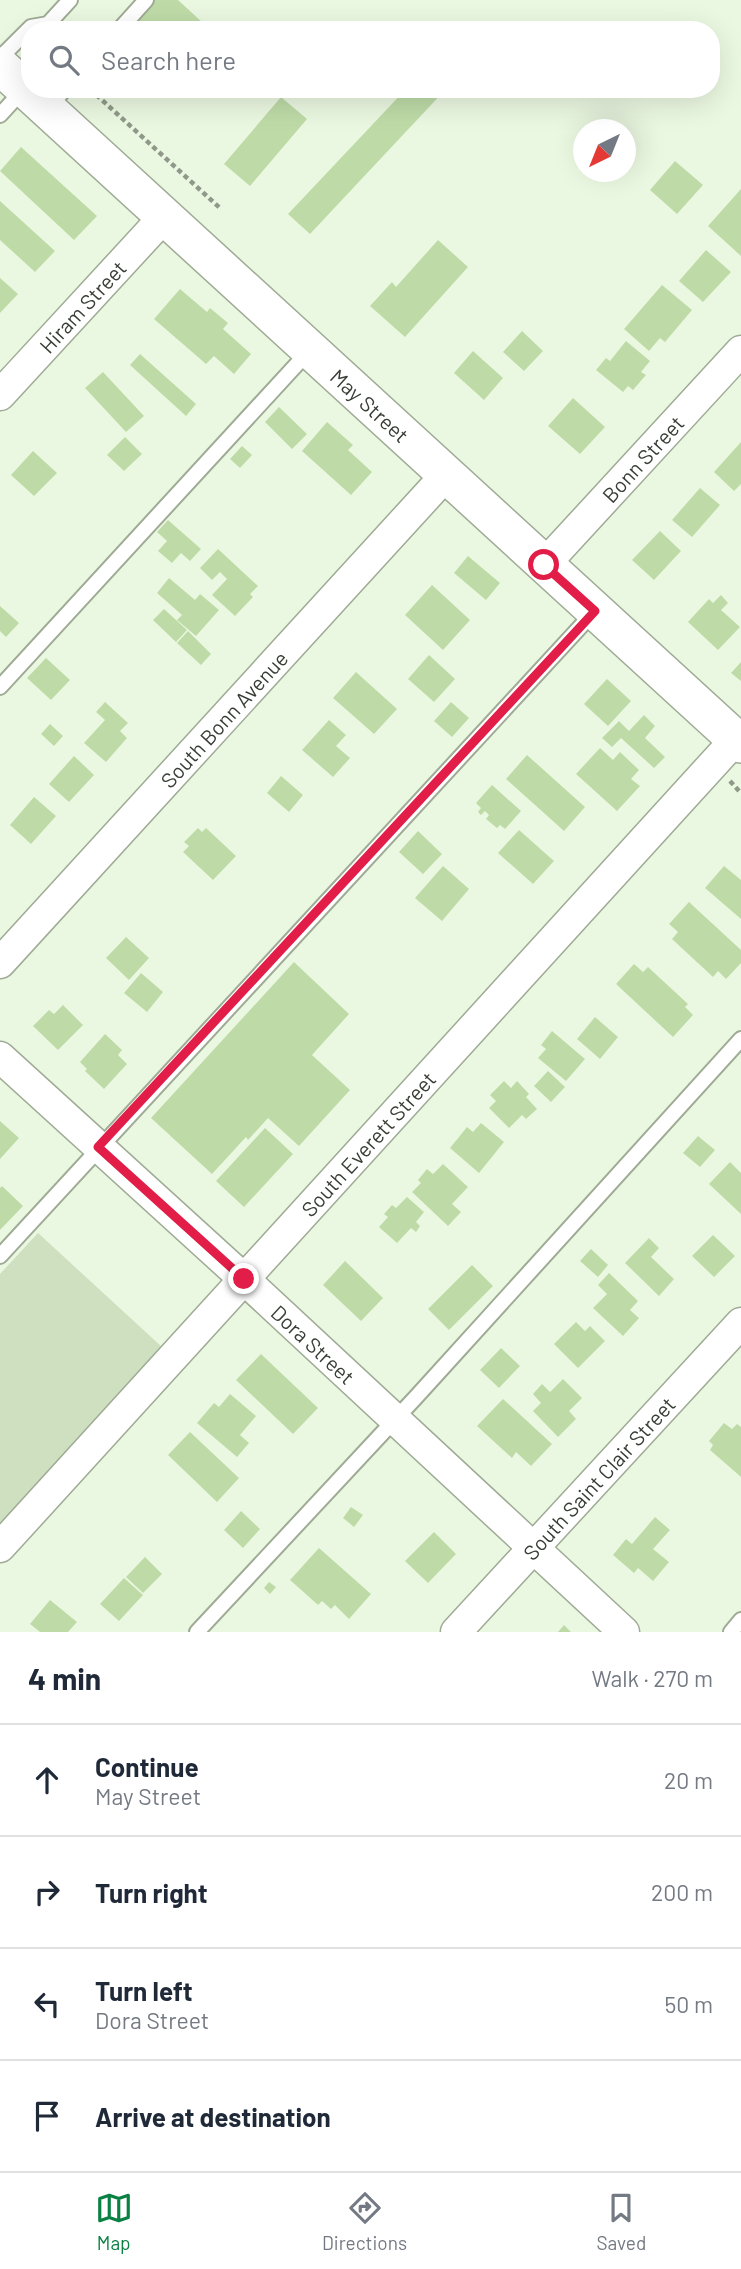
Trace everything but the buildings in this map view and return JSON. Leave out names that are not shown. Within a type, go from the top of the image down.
[{"type":"street","name":"May Street","points":[[44,98],[164,217],[738,742]]},
{"type":"street","name":"Hiram Street","points":[[0,395],[164,217]]},
{"type":"street","name":"Bonn Street","points":[[544,565],[741,351]]},
{"type":"street","name":"South Bonn Avenue","points":[[0,962],[446,475]]},
{"type":"street","name":"South Everett Street","points":[[0,1547],[738,742]]},
{"type":"street","name":"Dora Street","points":[[0,1057],[624,1632]]},
{"type":"street","name":"South Saint Clair Street","points":[[456,1632],[741,1323]]},
{"type":"lane","points":[[51,21],[70,0]]},
{"type":"lane","points":[[127,21],[146,0]]},
{"type":"lane","points":[[0,58],[21,37]]},
{"type":"lane","points":[[0,115],[21,98]]},
{"type":"lane","points":[[0,687],[310,350]]},
{"type":"lane","points":[[0,1256],[595,611]]},
{"type":"lane","points":[[197,1632],[741,1039]]},
{"type":"lane","points":[[730,1632],[741,1620]]},
{"type":"path","points":[[100,98],[221,209]]},
{"type":"green space","points":[[38,1233],[163,1348],[0,1527],[0,1274]]},
{"type":"route","points":[[244,1279],[98,1147],[595,611],[544,565]]}]
